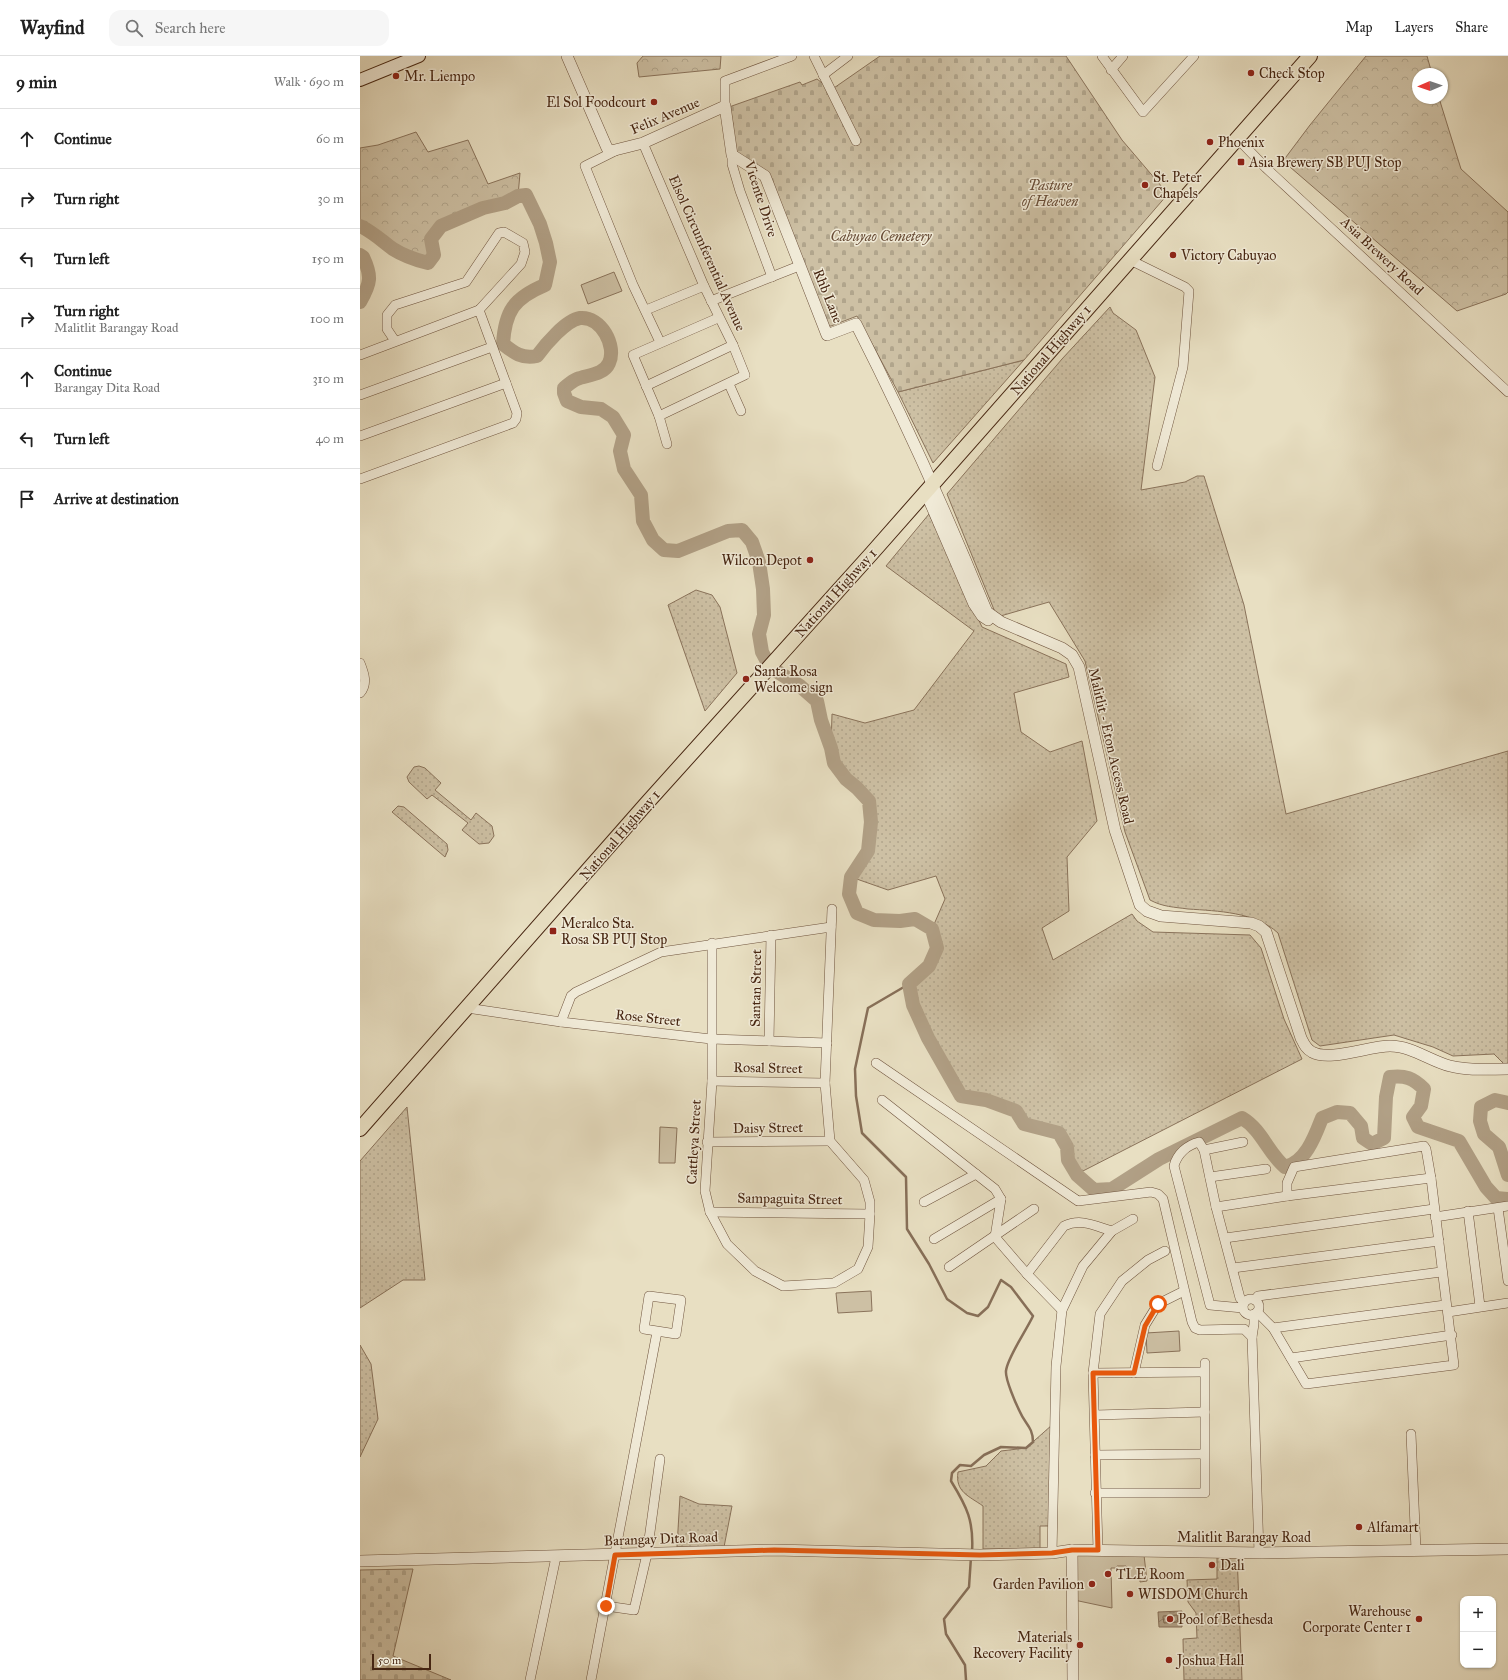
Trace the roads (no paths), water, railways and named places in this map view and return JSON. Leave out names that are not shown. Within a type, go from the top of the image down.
[{"type":"highway","name":"National Highway 1","points":[[360,1129],[758,680],[930,489],[1310,56]]},
{"type":"main road","points":[[360,80],[404,59],[419,56]]},
{"type":"street","points":[[567,56],[607,148],[615,151]]},
{"type":"street","name":"Vicente Drive","points":[[772,277],[740,191],[732,164],[725,106],[725,81],[792,56]]},
{"type":"street","points":[[814,56],[856,141]]},
{"type":"street","points":[[824,75],[848,56]]},
{"type":"street","points":[[1102,56],[1143,112],[1194,56]]},
{"type":"street","points":[[1111,70],[1123,56]]},
{"type":"street","name":"Felix Avenue","points":[[615,151],[643,143],[725,106]]},
{"type":"street","name":"Asia Brewery Road","points":[[1237,138],[1266,168],[1508,392]]},
{"type":"street","name":"Elsol Circumferential Avenue","points":[[643,143],[718,318],[733,345],[745,374],[729,384]]},
{"type":"street","points":[[615,151],[584,166],[633,285],[660,342]]},
{"type":"street","name":"Rhb Lane","points":[[732,155],[765,176],[827,335],[856,324],[892,394],[930,489]]},
{"type":"street","points":[[360,355],[480,310],[521,264],[525,252],[523,244],[504,232],[499,233],[466,282],[395,305],[387,315],[387,329],[394,341]]},
{"type":"street","points":[[1130,260],[1185,287],[1189,291],[1183,367],[1157,466]]},
{"type":"street","points":[[711,301],[800,266]]},
{"type":"street","points":[[646,310],[704,286]]},
{"type":"street","points":[[360,479],[513,423],[516,419],[517,413],[480,310]]},
{"type":"street","points":[[667,444],[660,416],[633,355],[718,318]]},
{"type":"street","points":[[646,386],[733,345]]},
{"type":"street","points":[[360,395],[492,346]]},
{"type":"street","points":[[360,436],[506,383]]},
{"type":"street","points":[[660,416],[729,384],[741,411]]},
{"type":"street","name":"Malitlit - Eton Access Road","points":[[930,489],[955,548],[987,612],[1000,622],[1062,648],[1072,655],[1079,667],[1115,830],[1140,905],[1146,911],[1161,916],[1251,923],[1260,926],[1266,932],[1301,1038],[1305,1047],[1312,1052],[1328,1056],[1375,1047],[1403,1047],[1451,1067],[1469,1070],[1508,1069]]},
{"type":"street","points":[[360,663],[364,674],[365,683],[360,693]]},
{"type":"street","points":[[830,1141],[825,1083],[832,909]]},
{"type":"street","points":[[561,1022],[571,996],[576,992],[661,952],[831,927]]},
{"type":"street","name":"Santan Street","points":[[769,1041],[771,935]]},
{"type":"street","name":"Cattleya Street","points":[[712,944],[712,1081],[705,1191],[710,1212],[727,1244],[755,1271],[783,1286],[834,1283],[858,1269],[868,1247],[870,1202],[864,1180],[830,1141]]},
{"type":"street","name":"Rose Street","points":[[468,1008],[561,1022],[711,1040],[827,1043]]},
{"type":"street","points":[[876,1063],[1078,1201],[1151,1192],[1158,1194],[1163,1199],[1192,1322],[1196,1328],[1200,1330],[1244,1329],[1252,1337]]},
{"type":"street","name":"Rosal Street","points":[[712,1081],[825,1083]]},
{"type":"street","points":[[882,1100],[995,1189],[1001,1199],[995,1237],[1027,1274],[1062,1310]]},
{"type":"street","name":"Daisy Street","points":[[707,1142],[830,1141]]},
{"type":"street","points":[[1249,1310],[1210,1305],[1174,1166],[1178,1155],[1199,1142],[1204,1150],[1216,1207],[1240,1298],[1249,1310],[1273,1328],[1306,1384],[1454,1365],[1452,1335],[1441,1272],[1439,1241],[1426,1149],[1420,1146],[1294,1167],[1287,1183],[1287,1196]]},
{"type":"street","points":[[1204,1150],[1243,1142]]},
{"type":"street","points":[[1210,1177],[1266,1169]]},
{"type":"street","points":[[924,1202],[976,1174]]},
{"type":"street","points":[[1216,1207],[1287,1196],[1431,1178]]},
{"type":"street","points":[[934,1240],[1001,1199]]},
{"type":"street","points":[[1225,1238],[1435,1213],[1508,1206]]},
{"type":"street","points":[[1498,1208],[1508,1281]]},
{"type":"street","points":[[949,1267],[1034,1209]]},
{"type":"street","points":[[1468,1211],[1480,1306]]},
{"type":"street","name":"Sampaguita Street","points":[[710,1212],[870,1214]]},
{"type":"street","points":[[1052,1553],[1056,1366],[1062,1310],[1083,1266],[1112,1231],[1133,1219]]},
{"type":"street","points":[[1027,1274],[1064,1226],[1071,1222],[1078,1221],[1112,1231]]},
{"type":"street","points":[[1233,1268],[1439,1241]]},
{"type":"street","points":[[1098,1550],[1093,1373],[1100,1314],[1122,1281],[1148,1260],[1165,1251]]},
{"type":"street","points":[[1260,1553],[1252,1337],[1254,1324],[1249,1310],[1248,1299],[1255,1300],[1258,1296],[1441,1272]]},
{"type":"street","points":[[1134,1373],[1145,1326],[1158,1304],[1184,1291]]},
{"type":"street","points":[[648,1296],[680,1300],[676,1334],[657,1332],[644,1329],[648,1296]]},
{"type":"street","points":[[1273,1328],[1447,1308],[1508,1303]]},
{"type":"street","points":[[1244,1329],[1249,1310]]},
{"type":"street","points":[[591,1680],[657,1332]]},
{"type":"street","points":[[1291,1358],[1452,1335]]},
{"type":"street","points":[[1093,1373],[1134,1373],[1204,1368],[1205,1492],[1096,1493]]},
{"type":"street","points":[[1095,1415],[1205,1412]]},
{"type":"street","points":[[1411,1434],[1416,1550]]},
{"type":"street","points":[[1095,1454],[1204,1454]]},
{"type":"street","points":[[606,1606],[634,1610],[647,1554],[660,1459]]},
{"type":"street","name":"Malitlit Barangay Road","points":[[980,1555],[1052,1553],[1072,1550],[1260,1553],[1508,1549]]},
{"type":"street","name":"Barangay Dita Road","points":[[360,1561],[556,1557],[774,1550],[980,1555]]},
{"type":"street","points":[[1072,1550],[1073,1680]]},
{"type":"street","points":[[530,1680],[556,1557]]},
{"type":"water","name":"Pool of Bethesda","points":[[1182,1611],[1182,1627],[1159,1627],[1158,1612]]},
{"type":"waterway","points":[[360,226],[365,228],[393,249],[410,258],[428,263],[434,255],[431,239],[441,226],[483,208],[505,203],[518,196],[526,195],[540,224],[550,262],[545,285],[526,295],[513,307],[506,323],[503,344],[523,356],[537,356],[550,340],[568,323],[580,318],[595,322],[601,327],[609,341],[611,349],[609,363],[603,370],[572,382],[564,388],[564,393],[567,401],[581,407],[601,409],[613,417],[624,435],[620,451],[624,469],[641,495],[643,521],[653,540],[664,550],[678,551],[728,531],[742,530],[752,542],[759,562],[763,589],[764,615],[759,634],[762,652],[770,667],[800,686],[817,701],[834,763],[846,779],[869,801],[871,822],[868,851],[851,877],[849,894],[857,913],[874,920],[900,921],[915,919],[932,929],[937,948],[929,966],[909,984],[913,1005],[928,1038],[961,1096],[986,1100],[1016,1111],[1024,1124],[1059,1133],[1067,1147],[1068,1160],[1077,1175],[1094,1190],[1112,1189],[1159,1159],[1242,1118],[1255,1129],[1285,1167],[1299,1160],[1304,1154],[1313,1140],[1322,1118],[1337,1112],[1350,1113],[1361,1126],[1363,1138],[1372,1144],[1384,1138],[1386,1097],[1390,1077],[1400,1076],[1416,1082],[1424,1089],[1421,1106],[1413,1117],[1418,1127],[1459,1141],[1486,1187],[1496,1198],[1508,1199]]},
{"type":"waterway","points":[[360,255],[363,257],[369,275],[368,284],[360,302]]},
{"type":"waterway","points":[[909,984],[868,1008],[855,1069],[856,1096],[862,1133],[906,1177],[907,1229],[929,1264],[947,1299],[967,1313],[978,1316],[988,1307],[1001,1280],[1011,1287],[1033,1316],[1013,1352],[1006,1371],[1011,1392],[1032,1433],[1033,1442],[1026,1448],[1001,1447],[984,1455],[971,1466],[960,1465],[952,1473],[951,1481],[968,1515],[972,1531],[972,1552]]},
{"type":"waterway","points":[[1508,1103],[1495,1100],[1481,1107],[1480,1121],[1484,1134],[1499,1147],[1508,1175]]},
{"type":"waterway","points":[[966,1680],[965,1665],[946,1634],[944,1619],[969,1587],[971,1557]]},
{"type":"place","name":"Check Stop","points":[[1251,73]]},
{"type":"place","name":"Mr. Liempo","points":[[396,76]]},
{"type":"place","name":"El Sol Foodcourt","points":[[654,102]]},
{"type":"place","name":"Phoenix","points":[[1210,142]]},
{"type":"place","name":"Asia Brewery SB PUJ Stop","points":[[1241,162]]},
{"type":"place","name":"St. Peter Chapels","points":[[1145,185]]},
{"type":"place","name":"Victory Cabuyao","points":[[1173,255]]},
{"type":"place","name":"Wilcon Depot","points":[[810,560]]},
{"type":"place","name":"Santa Rosa Welcome sign","points":[[746,679]]},
{"type":"place","name":"Meralco Sta. Rosa SB PUJ Stop","points":[[553,931]]},
{"type":"place","name":"Alfamart","points":[[1359,1527]]},
{"type":"place","name":"Dali","points":[[1212,1565]]},
{"type":"place","name":"TLE Room","points":[[1108,1574]]},
{"type":"place","name":"Garden Pavilion","points":[[1092,1584]]},
{"type":"place","name":"WISDOM Church","points":[[1130,1594]]},
{"type":"place","name":"Pool of Bethesda","points":[[1170,1619]]},
{"type":"place","name":"Warehouse Corporate Center 1","points":[[1419,1619]]},
{"type":"place","name":"Materials Recovery Facility","points":[[1080,1645]]},
{"type":"place","name":"Joshua Hall","points":[[1169,1660]]},
{"type":"park label","name":"Pasture of Heaven","points":[[1050,194]]},
{"type":"park label","name":"Cabuyao Cemetery","points":[[881,236]]}]
